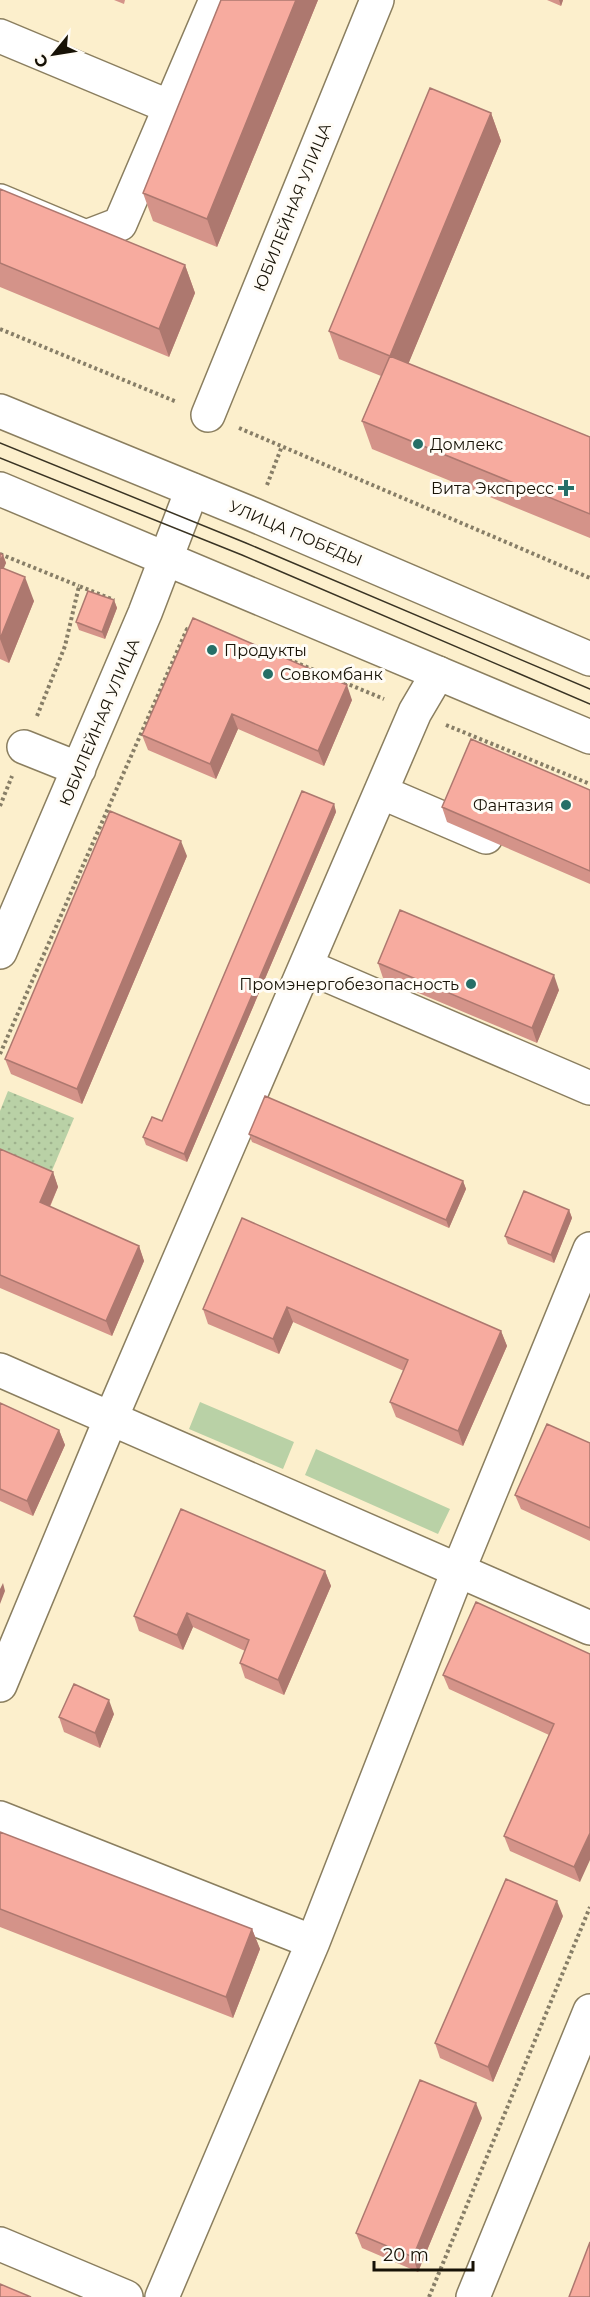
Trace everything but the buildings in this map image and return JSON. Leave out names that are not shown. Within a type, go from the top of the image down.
[{"type":"main road","points":[[0,201],[86,237],[120,224],[216,0]]},
{"type":"main road","name":"ЮБИЛЕЙНАЯ УЛИЦА","points":[[208,415],[377,0]]},
{"type":"main road","points":[[0,36],[170,107]]},
{"type":"main road","name":"УЛИЦА ПОБЕДЫ","points":[[0,411],[192,490],[590,660]]},
{"type":"main road","points":[[0,489],[590,737]]},
{"type":"main road","name":"ЮБИЛЕЙНАЯ УЛИЦА","points":[[0,952],[167,559],[192,490]]},
{"type":"main road","points":[[0,1685],[48,1606],[111,1418],[415,712],[438,673]]},
{"type":"main road","points":[[24,747],[79,769]]},
{"type":"main road","points":[[381,792],[513,849]]},
{"type":"main road","points":[[306,966],[590,1088]]},
{"type":"main road","points":[[162,2297],[313,1942],[458,1571],[590,1249]]},
{"type":"main road","points":[[0,1370],[590,1628]]},
{"type":"main road","points":[[0,1818],[313,1942]]},
{"type":"main road","points":[[473,2297],[590,2011]]},
{"type":"main road","points":[[0,2244],[126,2297]]},
{"type":"path","points":[[0,329],[282,446],[590,578]]},
{"type":"path","points":[[266,489],[282,446]]},
{"type":"path","points":[[0,554],[120,603]]},
{"type":"path","points":[[0,806],[65,646],[79,586]]},
{"type":"path","points":[[0,1054],[187,629]]},
{"type":"path","points":[[429,2297],[590,1907]]},
{"type":"green space","points":[[8,1091],[74,1118],[51,1173],[0,1152],[0,1111]]},
{"type":"green space","points":[[200,1402],[294,1442],[283,1469],[189,1429]]},
{"type":"green space","points":[[316,1449],[450,1509],[438,1534],[305,1475]]},
{"type":"tram line","points":[[0,443],[246,543],[590,689]]},
{"type":"tram line","points":[[0,458],[242,555],[590,704]]},
{"type":"place","name":"Домлекс","points":[[418,444]]},
{"type":"place","name":"Вита Экспресс","points":[[566,488]]},
{"type":"place","name":"Продукты","points":[[212,650]]},
{"type":"place","name":"Совкомбанк","points":[[268,674]]},
{"type":"place","name":"Фантазия","points":[[566,805]]},
{"type":"place","name":"Промэнергобезопасность","points":[[471,984]]}]
